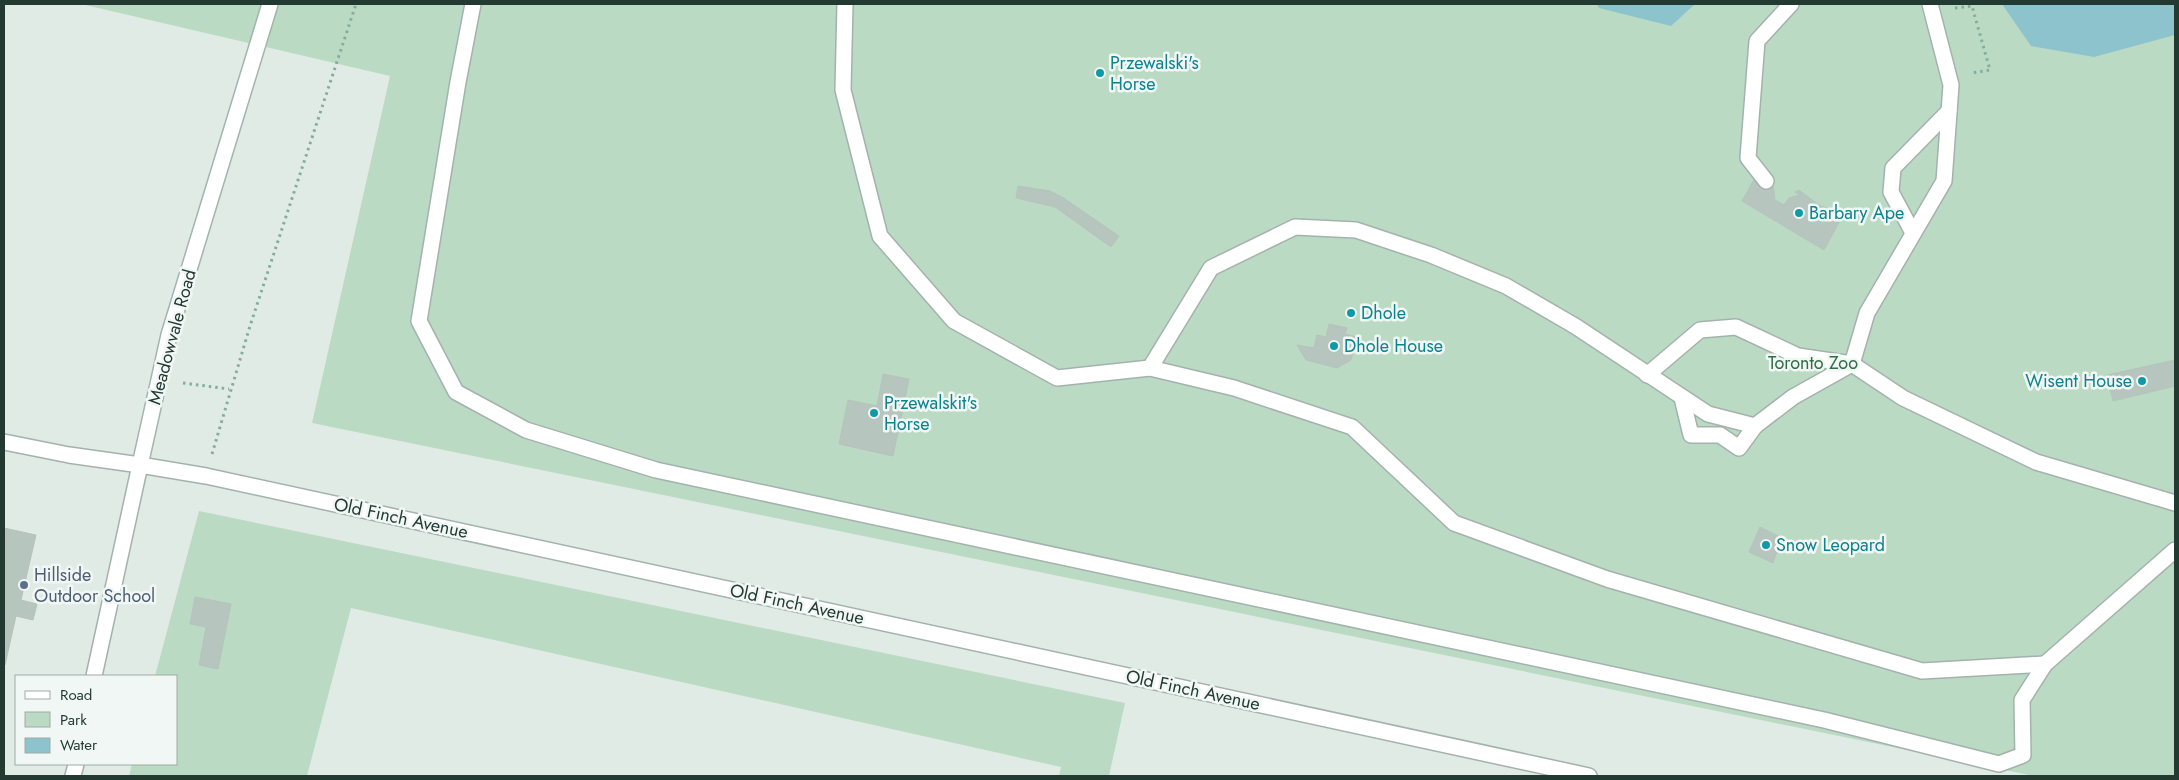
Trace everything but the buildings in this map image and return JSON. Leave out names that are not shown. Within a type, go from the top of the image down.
[{"type":"street","name":"Meadowvale Road","points":[[94,675],[169,335],[270,4]]},
{"type":"street","points":[[474,4],[458,82],[419,321],[456,392],[526,430],[656,470],[1824,720],[1999,764],[2023,755],[2022,700],[2045,664],[2175,550]]},
{"type":"street","points":[[845,4],[843,90],[880,236],[954,321],[1057,378],[1150,368],[1234,388],[1352,427],[1454,523],[1607,579],[1922,671],[2045,664]]},
{"type":"street","points":[[1766,181],[1748,158],[1757,40],[1791,4]]},
{"type":"street","points":[[1682,398],[1691,435],[1720,435],[1739,448],[1755,426],[1793,397],[1852,364],[1867,312],[1944,181],[1951,85],[1931,8]]},
{"type":"street","points":[[1913,233],[1891,192],[1893,168],[1949,111]]},
{"type":"street","points":[[1150,368],[1211,268],[1295,227],[1356,230],[1431,255],[1506,286],[1575,326],[1646,375],[1708,414],[1755,426]]},
{"type":"street","points":[[1646,375],[1700,330],[1736,327],[1798,356],[1852,364],[1903,398],[2036,462],[2175,503]]},
{"type":"street","name":"Old Finch Avenue","points":[[4,442],[69,455],[206,476],[1588,776]]},
{"type":"path","points":[[206,476],[229,389],[356,4]]},
{"type":"path","points":[[1931,8],[1972,6],[1990,70],[1948,76]]},
{"type":"path","points":[[159,380],[229,389]]},
{"type":"green space","name":"Toronto Zoo","points":[[81,4],[2175,4],[2175,776],[2034,776],[312,423],[390,76]]},
{"type":"green space","points":[[199,511],[1125,703],[1109,776],[1059,776],[1061,767],[351,608],[307,776],[129,776],[132,765],[178,765],[178,675],[155,675]]},
{"type":"water","points":[[1597,4],[1695,4],[1671,26],[1599,8]]},
{"type":"water","points":[[2002,4],[2175,4],[2175,35],[2094,57],[2031,46]]},
{"type":"place","name":"Przewalski's Horse","points":[[1100,73]]},
{"type":"place","name":"Barbary Ape","points":[[1799,213]]},
{"type":"place","name":"Dhole","points":[[1351,313]]},
{"type":"place","name":"Dhole House","points":[[1334,346]]},
{"type":"place","name":"Wisent House","points":[[2142,381]]},
{"type":"place","name":"Przewalskit's Horse","points":[[874,413]]},
{"type":"place","name":"Snow Leopard","points":[[1766,545]]},
{"type":"place","name":"Hillside Outdoor School","points":[[24,585]]}]
